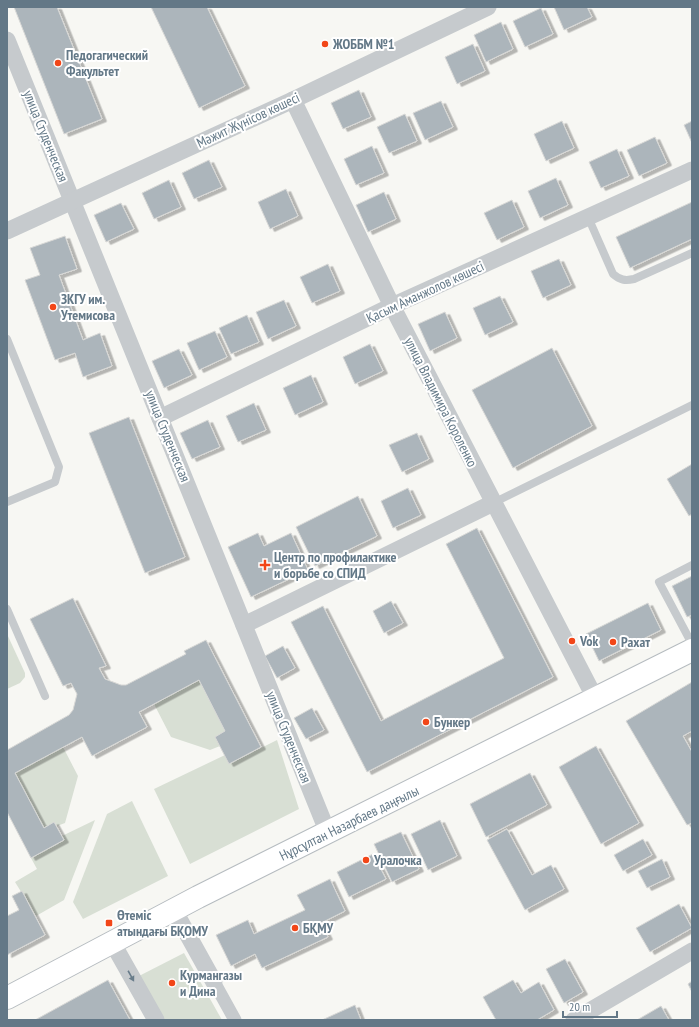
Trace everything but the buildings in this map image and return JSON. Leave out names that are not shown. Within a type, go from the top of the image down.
[{"type":"main road","name":"Нұрсұлтан Назарбаев даңғылы","points":[[7,998],[174,910],[596,700],[692,650]]},
{"type":"street","name":"Мәжит Жүнісов көшесі","points":[[7,230],[73,202],[293,100],[488,7]]},
{"type":"street","name":"улица Студенческая","points":[[7,40],[328,833]]},
{"type":"street","name":"улица Владимира Короленко","points":[[293,100],[392,306],[596,700]]},
{"type":"street","name":"Қасым Аманжолов көшесі","points":[[160,418],[392,306],[692,170]]},
{"type":"street","points":[[244,625],[493,503]]},
{"type":"street","points":[[174,910],[235,1020]]},
{"type":"street","points":[[112,942],[156,1020]]},
{"type":"street","points":[[574,1020],[692,951]]},
{"type":"lane","points":[[588,217],[613,274],[619,279],[626,281],[634,279],[692,252]]},
{"type":"lane","points":[[7,339],[59,467],[55,482],[7,502]]},
{"type":"lane","points":[[493,503],[692,405]]},
{"type":"lane","points":[[692,565],[659,582],[692,644]]},
{"type":"lane","points":[[7,609],[45,696]]},
{"type":"shaded area","points":[[7,634],[25,673],[25,677],[20,683],[7,689]]},
{"type":"shaded area","points":[[199,680],[225,731],[215,737],[220,746],[210,750],[171,737],[154,704]]},
{"type":"shaded area","points":[[277,740],[299,809],[190,864],[154,789],[225,755],[229,764]]},
{"type":"shaded area","points":[[63,747],[78,776],[65,823],[57,826],[54,822],[44,828],[15,773]]},
{"type":"shaded area","points":[[132,801],[168,876],[83,919],[73,902],[107,814]]},
{"type":"shaded area","points":[[95,820],[64,900],[36,916],[15,882],[37,869],[31,858],[64,840],[62,836]]},
{"type":"shaded area","points":[[184,953],[222,1020],[164,1020],[139,976]]},
{"type":"place","name":"ЖОББМ №1","points":[[325,44]]},
{"type":"place","name":"Педогагический Факультет","points":[[58,63]]},
{"type":"place","name":"ЗКГУ им. Утемисова","points":[[53,307]]},
{"type":"place","name":"Центр по профилактике и борьбе со СПИД","points":[[265,565]]},
{"type":"place","name":"Vok","points":[[572,641]]},
{"type":"place","name":"Рахат","points":[[613,642]]},
{"type":"place","name":"Бункер","points":[[426,722]]},
{"type":"place","name":"Уралочка","points":[[366,860]]},
{"type":"place","name":"Өтеміс атындағы БҚОМУ","points":[[109,923]]},
{"type":"place","name":"БҚМУ","points":[[295,928]]},
{"type":"place","name":"Курмангазы и Дина","points":[[172,983]]}]
